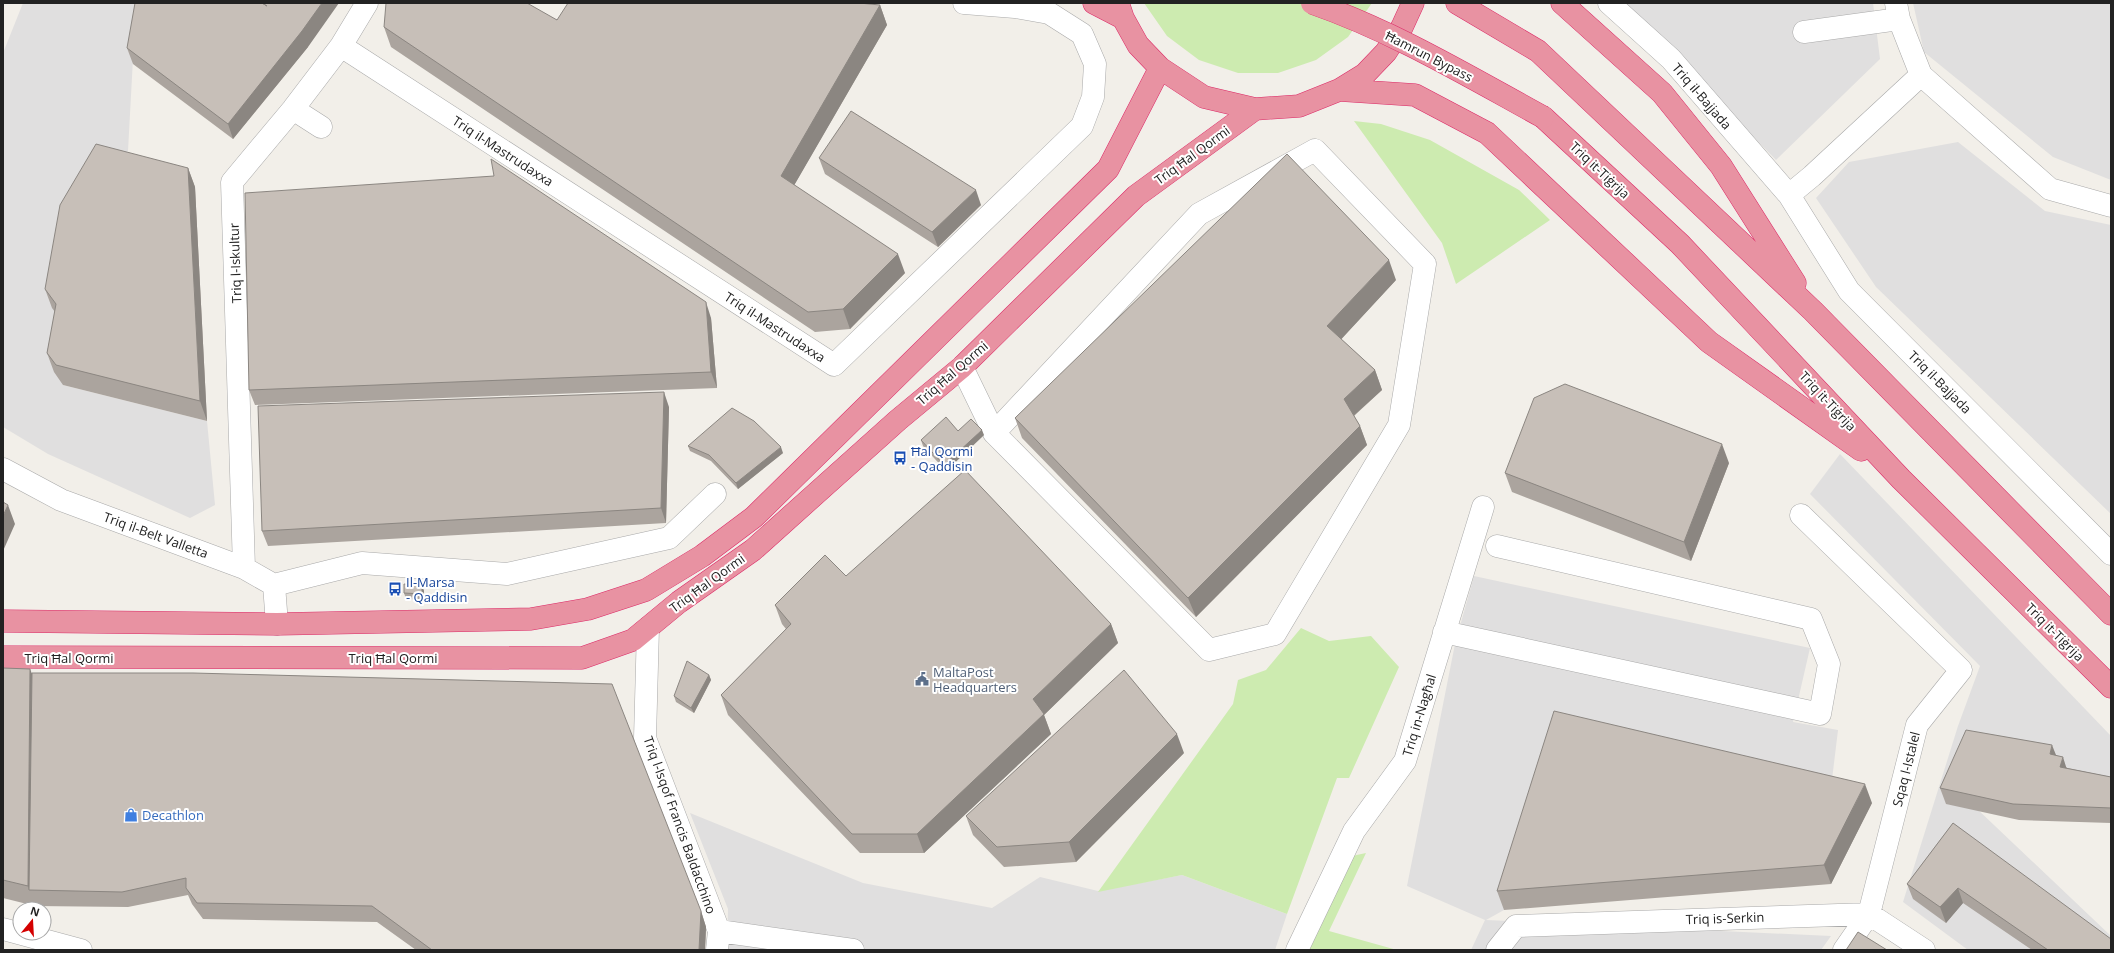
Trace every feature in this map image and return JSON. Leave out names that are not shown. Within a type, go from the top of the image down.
[{"type":"highway","points":[[1094,3],[1120,11],[1138,45],[1160,68],[1204,97],[1255,109],[1299,106],[1339,90],[1364,74],[1386,52],[1402,26],[1412,3]]},
{"type":"highway","name":"Ħamrun Bypass","points":[[1312,3],[1345,14],[1433,57],[1543,117]]},
{"type":"highway","points":[[1457,3],[1538,51],[1813,311],[2111,614]]},
{"type":"highway","points":[[1562,3],[1662,93],[1721,166],[1813,311]]},
{"type":"highway","name":"Triq Ħal Qormi","points":[[3,620],[277,624],[531,619],[588,609],[646,590],[702,556],[754,517],[1108,169],[1160,68]]},
{"type":"highway","points":[[1339,90],[1415,95],[1487,133],[1710,342],[1901,479]]},
{"type":"highway","name":"Triq Ħal Qormi","points":[[3,658],[582,658],[633,640],[679,602],[753,550],[898,420],[962,367],[1136,196],[1255,109]]},
{"type":"highway","name":"Triq it-Tiġrija","points":[[1543,117],[1680,244],[1901,479],[2111,687]]},
{"type":"street","name":"Triq l-Iskultur","points":[[244,568],[232,182],[293,109],[341,46],[367,3]]},
{"type":"street","name":"Triq il-Mastrudaxxa","points":[[341,46],[834,365],[1082,126],[1093,97],[1095,64],[1082,34],[1049,13],[1015,7],[964,3]]},
{"type":"street","name":"Triq il-Bajjada","points":[[1609,3],[1671,59],[1789,195],[1849,291],[2111,554]]},
{"type":"street","points":[[1804,32],[1898,11],[1921,75],[2050,189],[2111,206]]},
{"type":"street","points":[[1789,195],[1812,176],[1921,75]]},
{"type":"street","points":[[293,109],[321,127]]},
{"type":"street","points":[[962,367],[994,433],[1209,650],[1275,634],[1398,425],[1425,264],[1315,150],[1199,214],[994,433]]},
{"type":"street","name":"Triq il-Belt Valletta","points":[[3,469],[60,500],[244,568],[274,585]]},
{"type":"street","points":[[277,624],[274,585],[362,563],[507,574],[669,538],[715,494]]},
{"type":"street","name":"Triq in-Nagħal","points":[[1297,950],[1354,831],[1405,761],[1483,507]]},
{"type":"street","name":"Sqaq l-Istalel","points":[[1801,515],[1960,670],[1917,725],[1869,914],[1844,950]]},
{"type":"street","points":[[1444,632],[1820,714],[1829,664],[1811,619],[1497,546]]},
{"type":"street","name":"Triq l-Isqof Francis Baldacchino","points":[[648,628],[645,738],[718,940]]},
{"type":"street","points":[[1869,914],[1924,950]]},
{"type":"street","name":"Triq is-Serkin","points":[[1497,950],[1516,926],[1869,914]]},
{"type":"street","points":[[3,930],[81,950]]},
{"type":"street","points":[[718,940],[853,950]]},
{"type":"shaded area","points":[[23,3],[136,3],[128,151],[103,163],[63,385],[207,421],[215,505],[190,518],[48,454],[3,427],[3,53]]},
{"type":"shaded area","points":[[1623,3],[1873,3],[1880,59],[1776,160]]},
{"type":"shaded area","points":[[1913,3],[2111,3],[2111,180],[2053,157],[1924,52]]},
{"type":"shaded area","points":[[1958,142],[2045,211],[2111,225],[2111,514],[1876,287],[1816,198],[1849,162]]},
{"type":"shaded area","points":[[1840,454],[2111,736],[2111,805],[1975,807],[2111,936],[2111,950],[1968,950],[1903,902],[1958,726],[1980,666],[1810,494]]},
{"type":"shaded area","points":[[1474,576],[1810,648],[1793,722],[1838,730],[1831,788],[1561,730],[1504,910],[1486,920],[1831,936],[1821,950],[1471,950],[1485,920],[1407,886],[1455,644],[1626,683],[1630,664],[1460,626]]},
{"type":"shaded area","points":[[690,813],[863,883],[992,908],[1040,877],[1098,891],[1182,875],[1287,914],[1275,950],[727,950],[728,909]]},
{"type":"green space","points":[[1144,3],[1372,3],[1348,37],[1316,60],[1278,73],[1238,73],[1199,60],[1167,36]]},
{"type":"green space","points":[[1354,121],[1381,124],[1430,140],[1519,190],[1550,220],[1456,284],[1442,243]]},
{"type":"green space","points":[[1301,628],[1329,641],[1371,636],[1399,667],[1349,778],[1337,778],[1287,914],[1182,875],[1098,892],[1233,704],[1238,680],[1266,670]]},
{"type":"green space","points":[[1366,853],[1329,931],[1397,950],[1304,950],[1352,856]]},
{"type":"building","points":[[135,3],[322,3],[302,31],[228,124],[127,48]]},
{"type":"building","points":[[386,3],[527,3],[557,20],[568,3],[859,3],[880,5],[781,176],[898,254],[843,309],[808,312],[384,27]]},
{"type":"building","points":[[851,111],[976,190],[932,232],[819,158]]},
{"type":"building","points":[[96,144],[188,168],[200,401],[56,365],[47,353],[56,304],[45,289],[60,205]]},
{"type":"building","points":[[1287,154],[1389,260],[1327,326],[1375,370],[1344,399],[1360,426],[1188,598],[1015,418]]},
{"type":"building","points":[[491,159],[706,302],[711,372],[249,390],[245,193],[494,176]]},
{"type":"building","points":[[1565,384],[1722,444],[1684,542],[1505,473],[1534,398]]},
{"type":"building","points":[[664,392],[661,508],[262,531],[258,406]]},
{"type":"building","points":[[732,408],[754,421],[781,447],[736,483],[709,455],[688,446]]},
{"type":"building","points":[[946,417],[958,431],[971,419],[982,430],[944,465],[921,440]]},
{"type":"building","name":"MaltaPost Headquarters","points":[[965,470],[1111,624],[1033,699],[1044,714],[917,834],[852,834],[721,695],[791,624],[775,605],[825,555],[846,576]]},
{"type":"building","points":[[3,502],[8,505],[3,516]]},
{"type":"building","points":[[404,584],[422,586],[422,594],[404,593]]},
{"type":"building","points":[[687,661],[709,675],[691,708],[674,696]]},
{"type":"building","points":[[3,668],[30,669],[28,886],[3,880]]},
{"type":"building","points":[[1124,670],[1177,734],[1069,842],[997,847],[966,816]]},
{"type":"building","points":[[32,673],[193,673],[612,684],[701,911],[699,950],[432,950],[372,906],[197,903],[186,888],[186,878],[122,892],[29,890]]},
{"type":"building","points":[[1554,711],[1865,784],[1824,865],[1497,891]]},
{"type":"building","points":[[1966,730],[2052,745],[2050,754],[2063,757],[2060,767],[2111,777],[2111,808],[2013,804],[1940,788]]},
{"type":"building","points":[[1953,823],[2111,939],[2111,950],[2048,950],[1958,888],[1940,907],[1907,884]]},
{"type":"building","points":[[1858,932],[1887,950],[1846,950]]},
{"type":"place","name":"Ħal Qormi - Qaddisin","points":[[900,458]]},
{"type":"place","name":"Il-Marsa - Qaddisin","points":[[395,589]]},
{"type":"place","name":"MaltaPost Headquarters","points":[[922,679]]},
{"type":"place","name":"Decathlon","points":[[131,815]]}]
